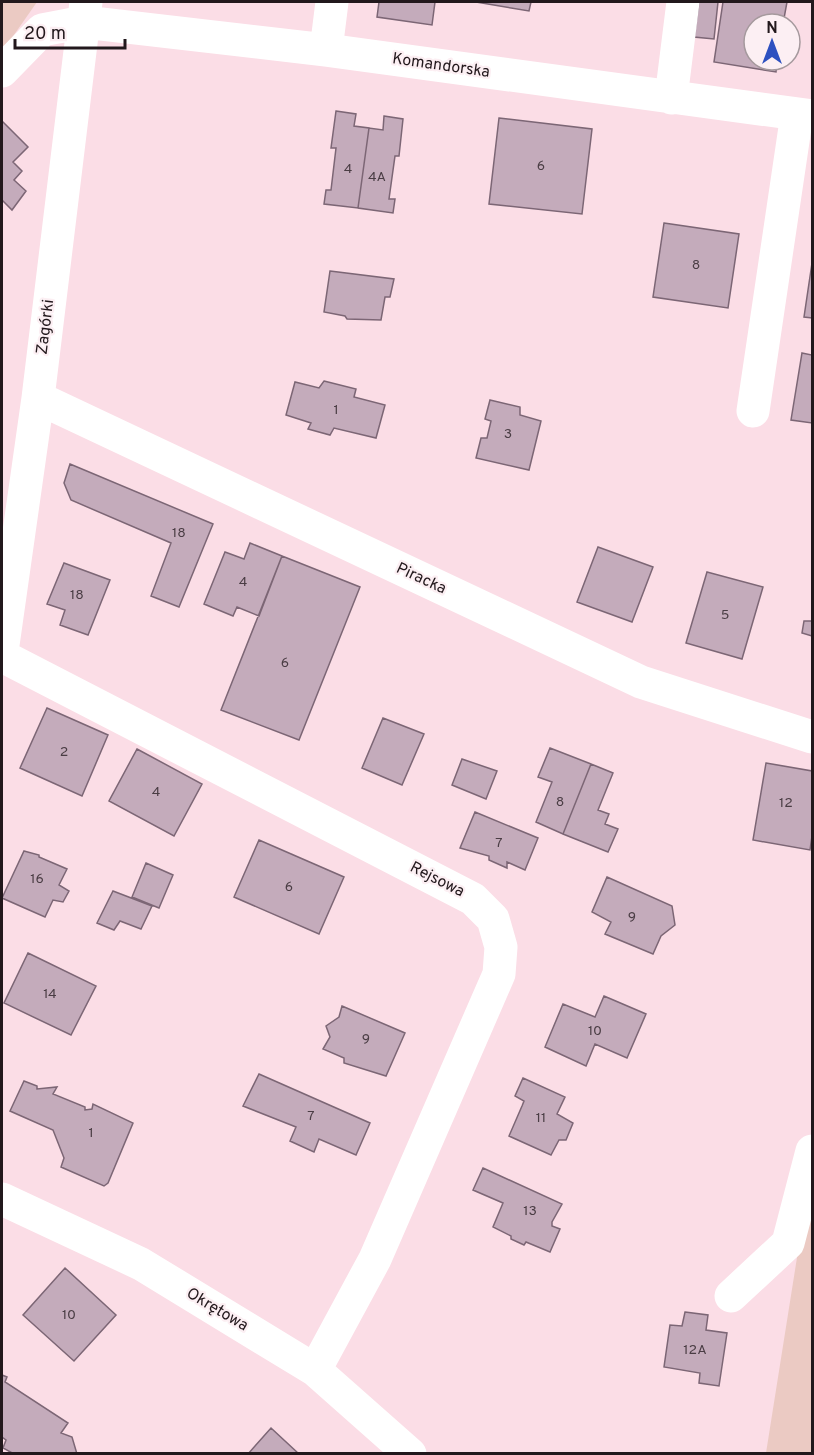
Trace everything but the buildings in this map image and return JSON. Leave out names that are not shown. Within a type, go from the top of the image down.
[{"type":"street","points":[[326,50],[332,2]]},
{"type":"street","points":[[671,98],[683,2]]},
{"type":"street","name":"Komandorska","points":[[2,71],[42,30],[85,12],[326,50],[805,115],[753,411]]},
{"type":"street","name":"Zagórki","points":[[2,654],[38,398],[85,12]]},
{"type":"street","name":"Piracka","points":[[38,398],[641,682],[813,737]]},
{"type":"street","name":"Rejsowa","points":[[2,654],[473,898],[493,919],[501,947],[500,974],[375,1259],[315,1370]]},
{"type":"street","points":[[730,1296],[788,1243],[813,1151]]},
{"type":"street","name":"Okrętowa","points":[[2,1199],[141,1264],[315,1370],[410,1454]]},
{"type":"shaded area","points":[[2,2],[37,2],[2,52]]},
{"type":"shaded area","points":[[812,1163],[812,1453],[766,1453]]}]
